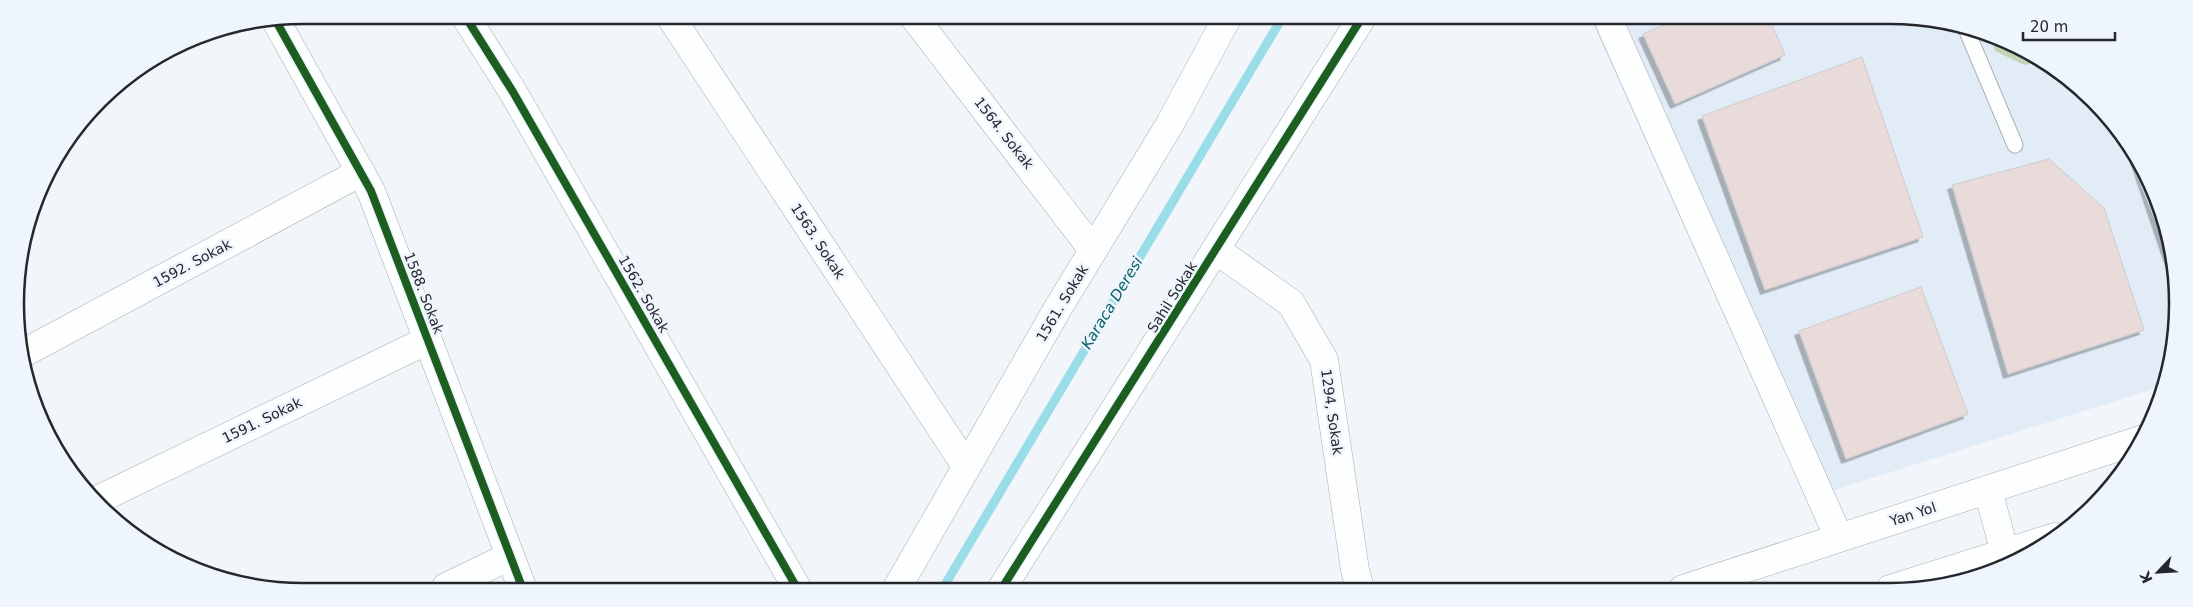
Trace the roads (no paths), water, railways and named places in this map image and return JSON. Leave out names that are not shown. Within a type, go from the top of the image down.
[{"type":"street","name":"1562. Sokak","points":[[470,24],[513,92],[794,583]]},
{"type":"street","name":"1563. Sokak","points":[[675,24],[966,466]]},
{"type":"street","name":"1564. Sokak","points":[[919,24],[1093,250]]},
{"type":"street","name":"1561. Sokak","points":[[900,583],[1093,250],[1170,124],[1224,24]]},
{"type":"street","name":"Sahil Sokak","points":[[1005,583],[1357,24]]},
{"type":"street","points":[[1610,24],[1839,538]]},
{"type":"street","name":"1588. Sokak","points":[[279,25],[371,191],[520,583]]},
{"type":"street","name":"1592. Sokak","points":[[28,351],[361,172]]},
{"type":"street","name":"1294, Sokak","points":[[1216,250],[1291,303],[1324,360],[1354,570],[1358,583]]},
{"type":"street","name":"1591. Sokak","points":[[102,497],[428,340]]},
{"type":"street","name":"Yan Yol","points":[[1701,583],[2132,443]]},
{"type":"street","points":[[1988,490],[2005,553]]},
{"type":"street","points":[[1914,582],[2031,545]]},
{"type":"street","points":[[454,583],[510,556]]},
{"type":"lane","points":[[1969,35],[2015,144]]},
{"type":"waterway","name":"Karaca Deresi","points":[[946,583],[1278,24]]}]
